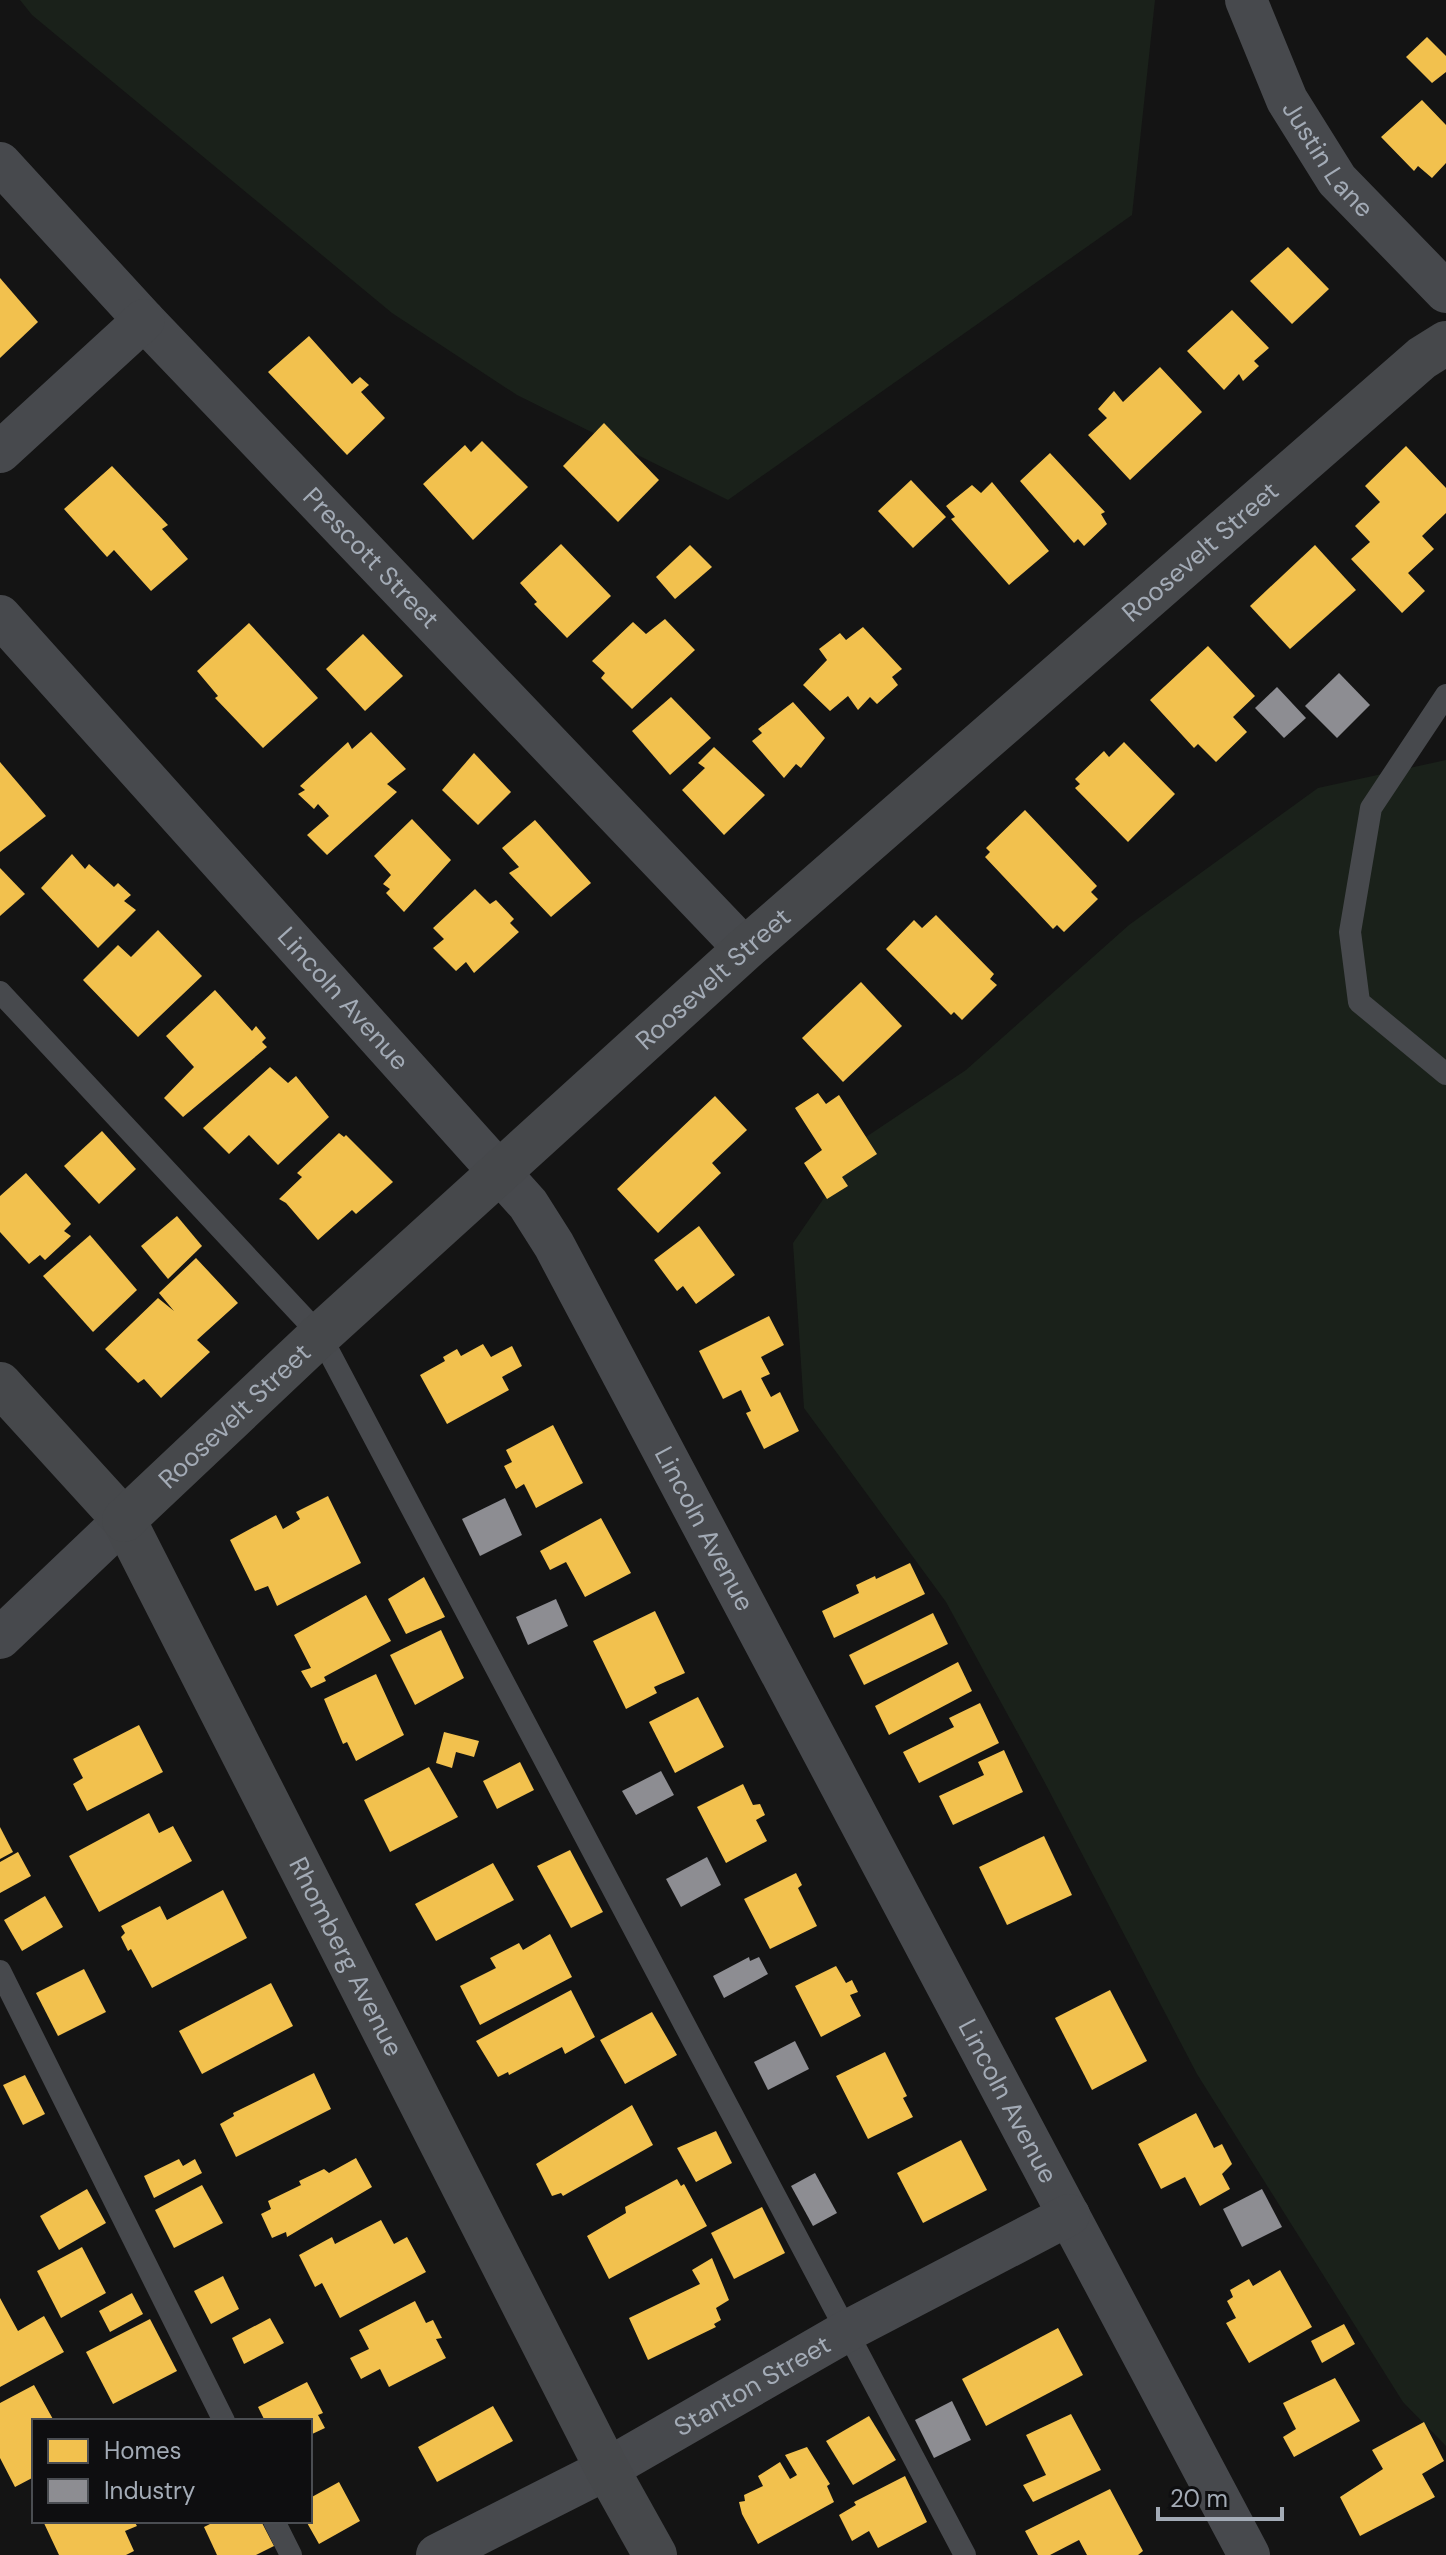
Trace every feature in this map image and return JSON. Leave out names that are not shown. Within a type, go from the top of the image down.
[{"type":"street","name":"Justin Lane","points":[[1246,0],[1287,100],[1337,180],[1446,292]]},
{"type":"street","name":"Prescott Street","points":[[0,163],[144,320],[745,949]]},
{"type":"street","points":[[0,452],[144,320]]},
{"type":"street","name":"Roosevelt Street","points":[[0,1638],[320,1335],[745,949],[1422,358],[1446,343]]},
{"type":"street","name":"Lincoln Avenue","points":[[0,616],[501,1170],[528,1204],[554,1245],[1249,2555]]},
{"type":"street","name":"Rhomberg Avenue","points":[[0,1384],[124,1520],[607,2469],[655,2555]]},
{"type":"street","name":"Stanton Street","points":[[437,2555],[607,2469],[847,2331],[1069,2215]]},
{"type":"lane","points":[[1446,695],[1371,808],[1350,932],[1359,1002],[1446,1074]]},
{"type":"lane","points":[[0,992],[320,1335],[965,2555]]},
{"type":"lane","points":[[0,1971],[223,2419]]},
{"type":"lane","points":[[275,2523],[291,2555]]},
{"type":"shaded area","points":[[20,0],[1155,0],[1132,215],[728,500],[517,395],[392,313],[32,15]]},
{"type":"shaded area","points":[[1446,760],[1446,2446],[1403,2402],[1197,2074],[1044,1781],[946,1602],[804,1408],[793,1243],[866,1137],[966,1070],[1129,925],[1318,788]]},
{"type":"building: Homes","points":[[1427,37],[1446,56],[1446,72],[1432,83],[1406,57]]},
{"type":"building: Homes","points":[[1422,100],[1446,125],[1446,163],[1432,178],[1418,166],[1414,171],[1381,137]]},
{"type":"building: Homes","points":[[1288,247],[1329,289],[1292,324],[1250,281]]},
{"type":"building: Homes","points":[[0,278],[38,322],[0,358]]},
{"type":"building: Homes","points":[[1232,310],[1269,348],[1254,361],[1259,366],[1243,381],[1239,374],[1224,390],[1187,351]]},
{"type":"building: Homes","points":[[309,336],[352,384],[360,377],[369,385],[361,392],[385,418],[347,455],[268,372]]},
{"type":"building: Homes","points":[[1160,367],[1202,412],[1130,480],[1088,435],[1107,418],[1098,409],[1114,391],[1123,402]]},
{"type":"building: Homes","points":[[604,423],[659,480],[618,522],[563,466]]},
{"type":"building: Homes","points":[[482,441],[528,487],[473,540],[423,484],[465,445],[471,452]]},
{"type":"building: Homes","points":[[1406,446],[1446,488],[1446,513],[1422,536],[1434,549],[1408,573],[1425,591],[1402,613],[1351,559],[1370,542],[1355,526],[1380,502],[1365,486]]},
{"type":"building: Homes","points":[[1050,453],[1105,512],[1101,514],[1107,524],[1084,546],[1078,539],[1074,543],[1020,481]]},
{"type":"building: Homes","points":[[112,466],[168,525],[162,529],[188,559],[151,591],[114,550],[107,557],[64,509]]},
{"type":"building: Homes","points":[[911,480],[946,517],[913,548],[878,511]]},
{"type":"building: Homes","points":[[992,482],[1049,551],[1009,585],[951,519],[955,517],[946,506],[972,485],[981,493]]},
{"type":"building: Homes","points":[[561,544],[611,596],[567,638],[534,604],[537,602],[520,583]]},
{"type":"building: Homes","points":[[690,545],[712,567],[675,599],[656,577]]},
{"type":"building: Homes","points":[[1315,545],[1356,590],[1290,649],[1250,606]]},
{"type":"building: Homes","points":[[665,619],[695,650],[632,709],[601,678],[605,673],[592,661],[633,622],[646,634]]},
{"type":"building: Homes","points":[[249,623],[318,698],[263,748],[215,698],[218,696],[197,671]]},
{"type":"building: Homes","points":[[863,627],[902,669],[892,677],[898,685],[877,704],[870,697],[858,710],[848,696],[830,711],[803,685],[827,660],[819,649],[840,633],[846,640]]},
{"type":"building: Homes","points":[[363,634],[403,676],[365,711],[326,669]]},
{"type":"building: Homes","points":[[1208,646],[1255,696],[1233,717],[1247,732],[1216,762],[1198,744],[1194,748],[1150,700]]},
{"type":"building: Homes","points":[[671,697],[711,738],[670,775],[632,731]]},
{"type":"building: Homes","points":[[793,702],[825,738],[801,768],[796,764],[784,778],[752,741],[762,733],[758,729]]},
{"type":"building: Homes","points":[[371,732],[406,769],[387,784],[397,792],[327,855],[307,835],[329,816],[318,804],[314,809],[298,794],[305,790],[300,786],[348,742],[352,749]]},
{"type":"building: Homes","points":[[1124,742],[1175,794],[1128,842],[1075,788],[1080,784],[1075,779],[1104,751],[1109,757]]},
{"type":"building: Homes","points":[[714,747],[765,795],[724,835],[682,790],[705,768],[698,763]]},
{"type":"building: Homes","points":[[474,753],[511,792],[478,825],[442,790]]},
{"type":"building: Homes","points":[[0,762],[46,816],[0,852]]},
{"type":"building: Homes","points":[[1025,810],[1097,886],[1091,892],[1098,899],[1064,932],[1057,925],[1053,929],[985,857],[990,852],[986,848]]},
{"type":"building: Homes","points":[[412,819],[451,860],[404,912],[386,893],[390,889],[383,884],[391,875],[374,856]]},
{"type":"building: Homes","points":[[535,820],[591,883],[551,917],[509,873],[519,867],[502,848]]},
{"type":"building: Homes","points":[[72,854],[85,869],[89,864],[114,887],[118,883],[131,895],[124,901],[136,910],[98,948],[41,888]]},
{"type":"building: Homes","points":[[0,868],[25,894],[0,916]]},
{"type":"building: Homes","points":[[475,889],[490,904],[496,900],[514,919],[510,923],[519,932],[474,973],[466,962],[456,971],[433,948],[444,939],[433,928]]},
{"type":"building: Homes","points":[[936,915],[994,974],[990,979],[997,985],[962,1020],[954,1012],[951,1015],[886,949],[914,920],[922,928]]},
{"type":"building: Homes","points":[[158,930],[202,976],[138,1037],[83,980],[118,945],[131,957]]},
{"type":"building: Homes","points":[[861,982],[902,1026],[843,1082],[802,1038]]},
{"type":"building: Homes","points":[[215,990],[252,1031],[256,1026],[266,1038],[262,1042],[267,1047],[183,1117],[164,1098],[194,1067],[166,1036]]},
{"type":"building: Homes","points":[[270,1067],[288,1083],[296,1076],[329,1117],[278,1165],[249,1135],[229,1154],[203,1128]]},
{"type":"building: Homes","points":[[818,1093],[826,1104],[839,1095],[877,1154],[842,1177],[848,1186],[827,1199],[804,1163],[822,1150],[795,1108]]},
{"type":"building: Homes","points":[[715,1096],[747,1130],[712,1163],[721,1173],[658,1233],[617,1189]]},
{"type":"building: Homes","points":[[102,1131],[136,1169],[99,1204],[64,1166]]},
{"type":"building: Homes","points":[[339,1133],[344,1137],[346,1135],[393,1182],[356,1214],[352,1210],[318,1240],[279,1199],[302,1177],[297,1173]]},
{"type":"building: Homes","points":[[26,1173],[71,1224],[64,1231],[71,1236],[45,1260],[40,1255],[29,1264],[0,1232],[0,1196]]},
{"type":"building: Homes","points":[[177,1216],[202,1246],[168,1279],[141,1246]]},
{"type":"building: Homes","points":[[699,1226],[735,1275],[696,1304],[683,1286],[677,1291],[654,1260]]},
{"type":"building: Homes","points":[[90,1235],[137,1290],[93,1332],[43,1276]]},
{"type":"building: Homes","points":[[196,1258],[238,1303],[197,1340],[210,1352],[161,1398],[144,1379],[138,1383],[105,1349],[158,1298],[174,1311],[159,1293]]},
{"type":"building: Homes","points":[[769,1316],[784,1345],[761,1357],[770,1374],[761,1378],[771,1397],[780,1392],[799,1431],[764,1449],[746,1413],[751,1411],[741,1390],[723,1399],[699,1351]]},
{"type":"building: Homes","points":[[483,1344],[491,1357],[512,1346],[522,1366],[502,1377],[509,1390],[447,1424],[420,1375],[445,1361],[443,1357],[457,1349],[461,1356]]},
{"type":"building: Homes","points":[[553,1425],[583,1483],[536,1508],[524,1484],[516,1489],[504,1466],[512,1462],[506,1450]]},
{"type":"building: Homes","points":[[328,1496],[361,1563],[277,1606],[268,1586],[255,1591],[230,1540],[276,1515],[283,1529],[300,1519],[296,1512]]},
{"type":"building: Homes","points":[[601,1518],[631,1573],[585,1597],[566,1562],[550,1570],[540,1551]]},
{"type":"building: Homes","points":[[910,1563],[925,1594],[834,1638],[822,1611],[859,1593],[856,1585]]},
{"type":"building: Homes","points":[[424,1577],[445,1617],[406,1634],[388,1599]]},
{"type":"building: Homes","points":[[366,1595],[391,1641],[324,1677],[326,1681],[311,1688],[301,1671],[311,1668],[294,1635]]},
{"type":"building: Homes","points":[[655,1611],[685,1673],[654,1687],[657,1693],[626,1709],[593,1641]]},
{"type":"building: Homes","points":[[933,1613],[948,1644],[864,1685],[849,1655]]},
{"type":"building: Homes","points":[[441,1630],[464,1678],[415,1705],[390,1655]]},
{"type":"building: Homes","points":[[958,1662],[972,1691],[889,1735],[875,1706]]},
{"type":"building: Homes","points":[[376,1674],[404,1735],[356,1761],[347,1742],[343,1744],[324,1699]]},
{"type":"building: Homes","points":[[698,1697],[724,1747],[675,1773],[649,1722]]},
{"type":"building: Homes","points":[[980,1703],[999,1743],[919,1783],[903,1752],[954,1727],[949,1718]]},
{"type":"building: Homes","points":[[139,1725],[163,1772],[87,1811],[73,1784],[83,1778],[73,1759]]},
{"type":"building: Homes","points":[[444,1732],[479,1741],[474,1757],[456,1752],[452,1768],[436,1763]]},
{"type":"building: Homes","points":[[1004,1750],[1023,1792],[953,1825],[939,1796],[984,1775],[978,1762]]},
{"type":"building: Homes","points":[[520,1762],[534,1790],[497,1809],[483,1781]]},
{"type":"building: Homes","points":[[429,1767],[458,1817],[390,1852],[364,1800]]},
{"type":"building: Homes","points":[[743,1784],[753,1805],[760,1804],[765,1815],[756,1820],[767,1841],[726,1863],[697,1807]]},
{"type":"building: Homes","points":[[149,1813],[159,1833],[173,1826],[192,1861],[99,1912],[69,1856]]},
{"type":"building: Homes","points":[[0,1827],[13,1852],[0,1859]]},
{"type":"building: Homes","points":[[1044,1836],[1072,1895],[1007,1925],[979,1867]]},
{"type":"building: Homes","points":[[570,1850],[603,1912],[571,1928],[537,1866]]},
{"type":"building: Homes","points":[[18,1852],[31,1876],[0,1893],[0,1862]]},
{"type":"building: Homes","points":[[493,1863],[514,1900],[436,1941],[415,1904]]},
{"type":"building: Homes","points":[[796,1873],[802,1885],[798,1888],[817,1926],[770,1949],[744,1899]]},
{"type":"building: Homes","points":[[223,1890],[247,1938],[152,1988],[121,1937],[125,1933],[121,1926],[160,1906],[167,1920]]},
{"type":"building: Homes","points":[[45,1896],[63,1927],[22,1951],[4,1920]]},
{"type":"building: Homes","points":[[550,1934],[572,1977],[480,2025],[460,1986],[496,1968],[490,1958],[519,1943],[523,1950]]},
{"type":"building: Homes","points":[[836,1966],[846,1983],[852,1980],[858,1992],[850,1995],[861,2016],[821,2037],[795,1986]]},
{"type":"building: Homes","points":[[84,1969],[106,2012],[58,2036],[36,1993]]},
{"type":"building: Homes","points":[[271,1983],[293,2026],[202,2074],[179,2031]]},
{"type":"building: Homes","points":[[571,1990],[595,2037],[565,2054],[562,2047],[509,2075],[508,2072],[498,2077],[476,2041]]},
{"type":"building: Homes","points":[[1110,1990],[1147,2061],[1092,2090],[1055,2018]]},
{"type":"building: Homes","points":[[652,2012],[677,2055],[625,2084],[600,2040]]},
{"type":"building: Homes","points":[[885,2052],[907,2096],[903,2098],[913,2117],[868,2139],[836,2076]]},
{"type":"building: Homes","points":[[314,2073],[331,2109],[236,2157],[220,2124],[234,2116],[233,2113]]},
{"type":"building: Homes","points":[[25,2075],[45,2114],[23,2125],[3,2085]]},
{"type":"building: Homes","points":[[632,2105],[653,2145],[563,2196],[561,2193],[552,2196],[536,2164]]},
{"type":"building: Homes","points":[[1196,2113],[1214,2148],[1222,2144],[1232,2164],[1222,2174],[1230,2189],[1200,2206],[1185,2177],[1161,2189],[1138,2144]]},
{"type":"building: Homes","points":[[716,2131],[732,2163],[696,2182],[677,2148]]},
{"type":"building: Homes","points":[[961,2140],[987,2190],[923,2223],[897,2173]]},
{"type":"building: Homes","points":[[356,2158],[372,2187],[287,2237],[286,2232],[272,2238],[261,2214],[271,2209],[268,2201],[301,2185],[299,2181],[324,2169],[329,2173]]},
{"type":"building: Homes","points":[[179,2159],[183,2166],[195,2159],[202,2173],[154,2198],[144,2176]]},
{"type":"building: Homes","points":[[677,2179],[681,2186],[684,2184],[707,2226],[609,2279],[587,2236],[626,2213],[625,2207]]},
{"type":"building: Homes","points":[[202,2185],[223,2223],[174,2248],[155,2210]]},
{"type":"building: Homes","points":[[87,2189],[106,2223],[59,2250],[40,2216]]},
{"type":"building: Homes","points":[[762,2207],[785,2253],[734,2279],[711,2233]]},
{"type":"building: Homes","points":[[381,2220],[394,2244],[407,2237],[426,2272],[340,2318],[322,2283],[315,2287],[299,2255],[332,2237],[335,2244]]},
{"type":"building: Homes","points":[[82,2247],[106,2293],[61,2318],[37,2271]]},
{"type":"building: Homes","points":[[712,2258],[729,2300],[716,2308],[721,2320],[714,2324],[716,2327],[648,2360],[629,2318],[700,2284],[692,2270]]},
{"type":"building: Homes","points":[[1280,2270],[1312,2327],[1249,2363],[1226,2323],[1236,2318],[1227,2301],[1233,2297],[1230,2290],[1249,2279],[1253,2286]]},
{"type":"building: Homes","points":[[223,2276],[239,2309],[211,2324],[194,2291]]},
{"type":"building: Homes","points":[[132,2293],[143,2314],[110,2332],[99,2311]]},
{"type":"building: Homes","points":[[0,2298],[18,2331],[44,2316],[64,2352],[0,2387]]},
{"type":"building: Homes","points":[[415,2301],[426,2323],[433,2320],[442,2338],[436,2339],[446,2358],[389,2387],[380,2369],[361,2379],[350,2358],[369,2349],[359,2330]]},
{"type":"building: Homes","points":[[270,2318],[284,2343],[244,2364],[232,2338]]},
{"type":"building: Homes","points":[[150,2319],[177,2371],[113,2404],[86,2352]]},
{"type":"building: Homes","points":[[1344,2324],[1355,2344],[1322,2363],[1311,2341]]},
{"type":"building: Homes","points":[[1058,2328],[1083,2375],[986,2426],[962,2379]]},
{"type":"building: Homes","points":[[1335,2378],[1360,2421],[1294,2457],[1283,2437],[1296,2429],[1283,2403]]},
{"type":"building: Homes","points":[[307,2382],[323,2413],[318,2415],[325,2428],[312,2434],[312,2419],[264,2419],[258,2407]]},
{"type":"building: Homes","points":[[34,2385],[53,2419],[32,2419],[32,2478],[15,2487],[0,2458],[0,2403]]},
{"type":"building: Homes","points":[[493,2406],[513,2441],[437,2482],[418,2447]]},
{"type":"building: Homes","points":[[1071,2414],[1101,2470],[1033,2502],[1023,2485],[1046,2475],[1026,2435]]},
{"type":"building: Homes","points":[[869,2416],[896,2460],[853,2485],[826,2441]]},
{"type":"building: Homes","points":[[1424,2422],[1444,2461],[1422,2474],[1435,2497],[1360,2536],[1340,2497],[1383,2469],[1372,2450]]},
{"type":"building: Homes","points":[[807,2447],[830,2484],[827,2486],[834,2502],[758,2544],[739,2502],[745,2501],[744,2495],[763,2486],[758,2476],[780,2462],[790,2479],[797,2475],[785,2455]]},
{"type":"building: Homes","points":[[905,2476],[927,2522],[878,2548],[869,2531],[852,2541],[839,2515],[856,2505],[854,2502]]},
{"type":"building: Homes","points":[[339,2482],[360,2521],[319,2544],[307,2523],[312,2523],[312,2497]]},
{"type":"building: Homes","points":[[1110,2489],[1143,2551],[1138,2555],[1087,2555],[1079,2540],[1050,2555],[1038,2555],[1025,2531]]},
{"type":"building: Homes","points":[[44,2523],[135,2523],[137,2526],[125,2531],[134,2551],[126,2555],[59,2555]]},
{"type":"building: Homes","points":[[212,2523],[262,2523],[274,2546],[256,2555],[217,2555],[204,2527]]},
{"type":"building: Industry","points":[[1339,673],[1370,705],[1337,738],[1305,706]]},
{"type":"building: Industry","points":[[1277,687],[1306,718],[1284,738],[1255,708]]},
{"type":"building: Industry","points":[[505,1498],[522,1535],[480,1556],[462,1519]]},
{"type":"building: Industry","points":[[556,1599],[568,1626],[528,1645],[516,1617]]},
{"type":"building: Industry","points":[[661,1771],[674,1795],[636,1815],[622,1791]]},
{"type":"building: Industry","points":[[707,1857],[721,1885],[681,1907],[666,1879]]},
{"type":"building: Industry","points":[[749,1957],[750,1961],[759,1957],[768,1974],[724,1998],[713,1976]]},
{"type":"building: Industry","points":[[795,2041],[809,2069],[768,2090],[754,2062]]},
{"type":"building: Industry","points":[[815,2173],[837,2213],[813,2226],[791,2186]]},
{"type":"building: Industry","points":[[1262,2189],[1282,2227],[1242,2247],[1223,2209]]},
{"type":"building: Industry","points":[[952,2401],[971,2440],[934,2458],[915,2420]]}]
